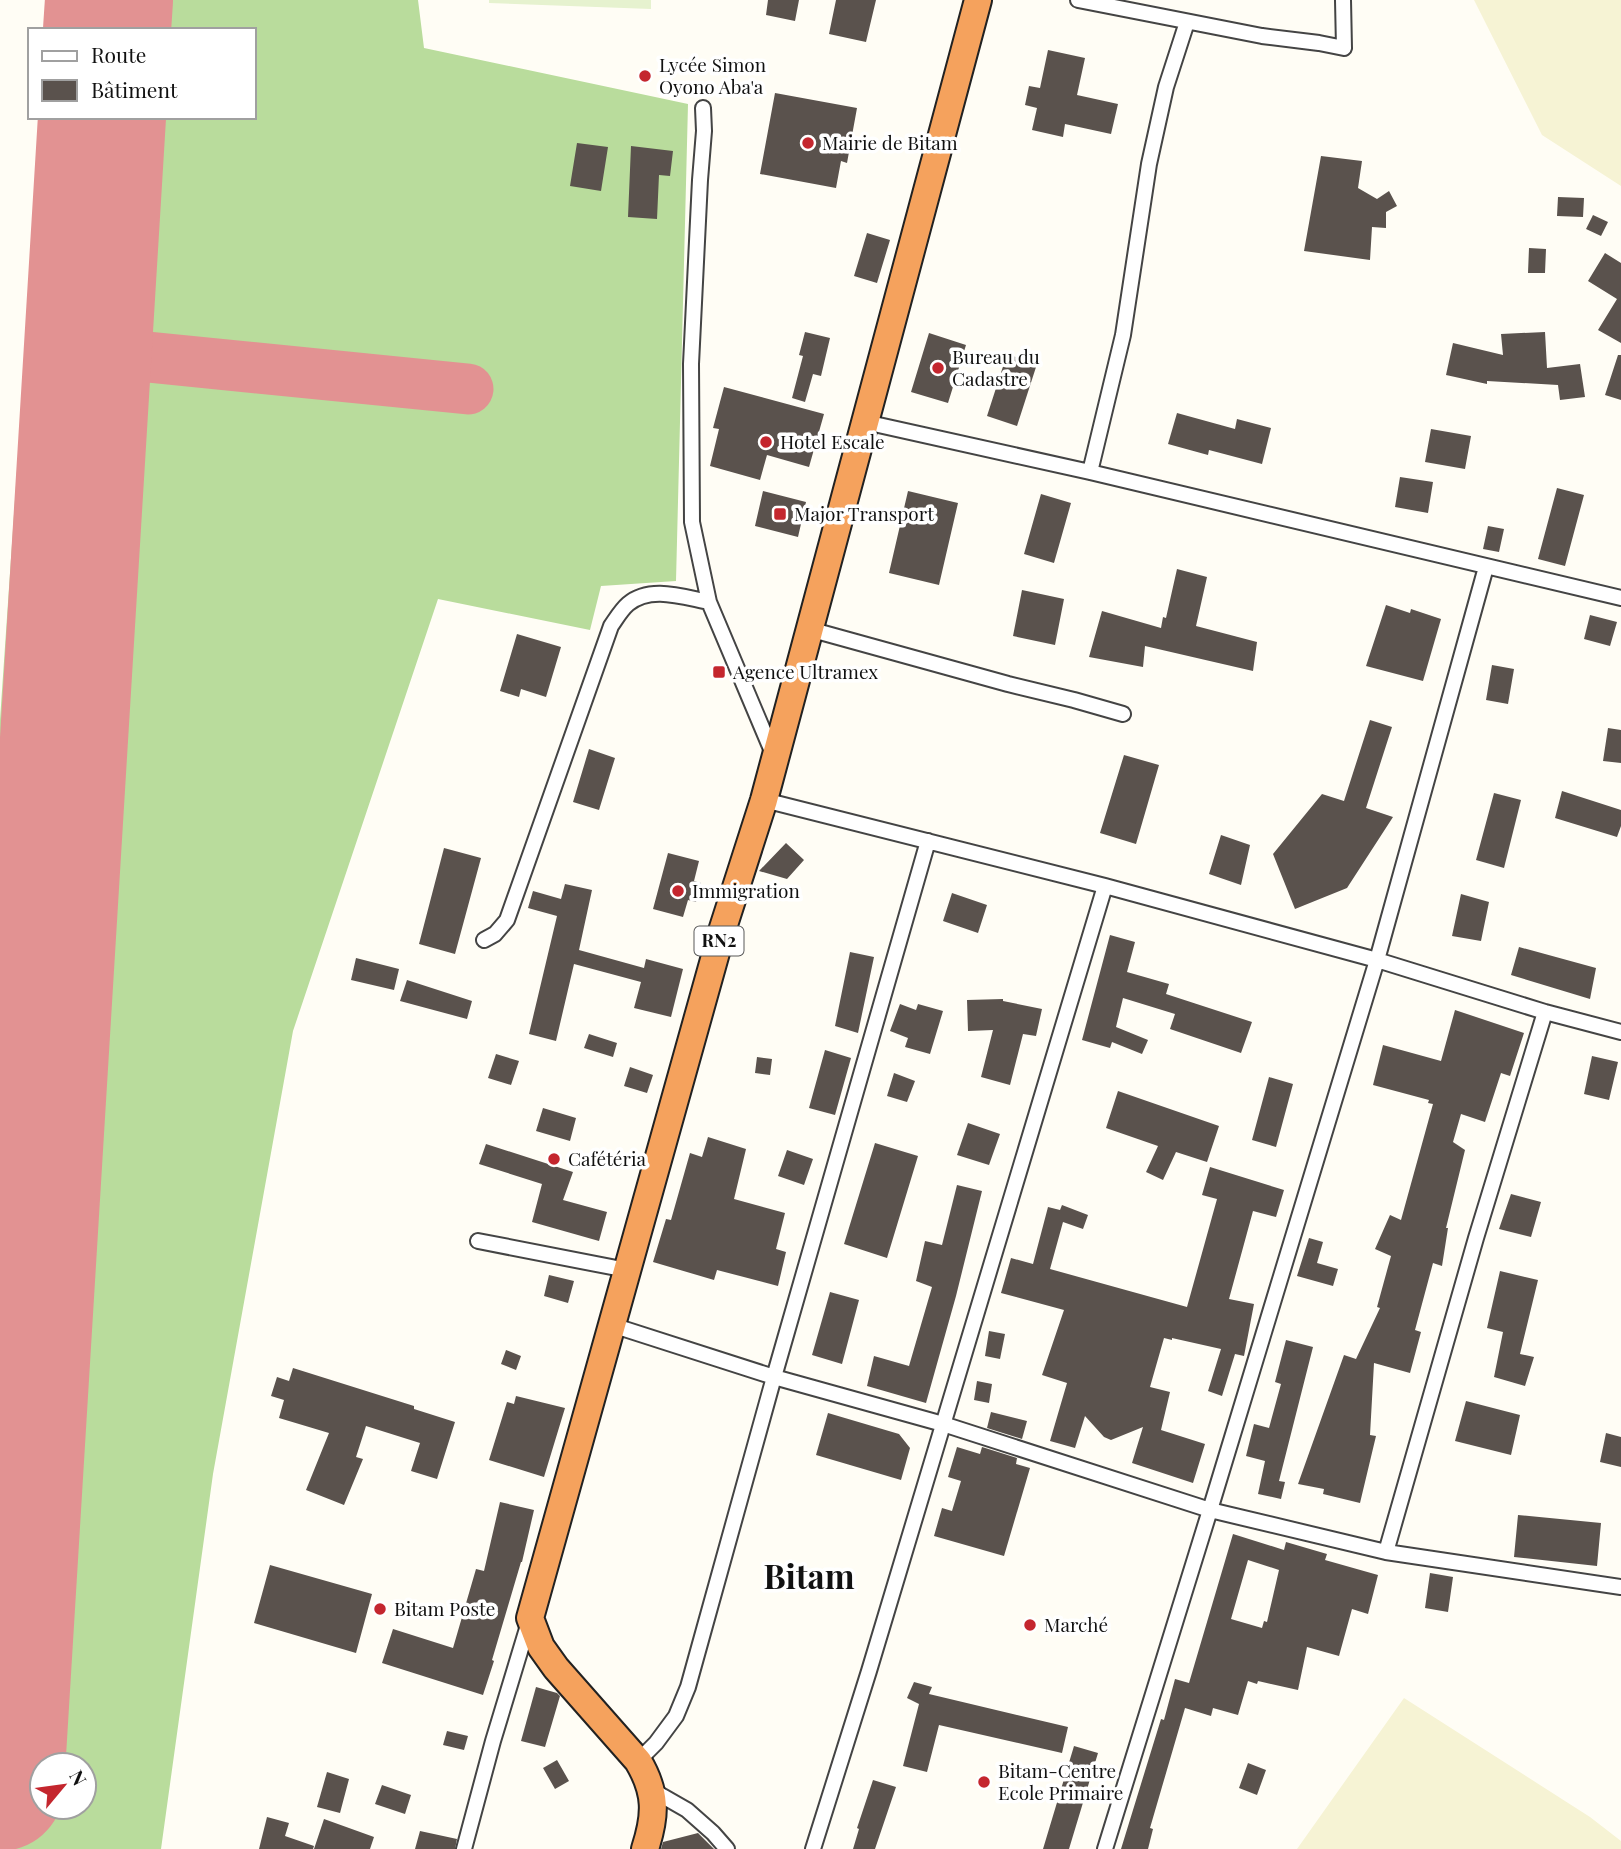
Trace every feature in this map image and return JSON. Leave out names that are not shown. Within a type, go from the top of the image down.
[{"type":"highway","name":"RN2","points":[[530,1618],[722,931],[764,800],[978,0]]},
{"type":"highway","points":[[530,1618],[541,1647],[556,1668],[638,1761],[646,1775],[652,1790],[652,1825],[645,1849]]},
{"type":"street","points":[[1078,0],[1262,36],[1344,48],[1343,0]]},
{"type":"street","points":[[1090,472],[1123,335],[1149,164],[1166,88],[1187,22]]},
{"type":"street","points":[[703,108],[691,364],[692,522],[709,602],[774,757]]},
{"type":"street","points":[[865,422],[1090,472],[1621,598]]},
{"type":"street","points":[[1105,1849],[1377,960],[1486,567]]},
{"type":"street","points":[[484,940],[495,934],[506,920],[611,626],[626,606],[640,595],[660,593],[709,602]]},
{"type":"street","points":[[809,629],[1123,714]]},
{"type":"street","points":[[764,800],[1377,960],[1545,1012],[1621,1032]]},
{"type":"street","points":[[638,1761],[676,1716],[688,1688],[928,841]]},
{"type":"street","points":[[813,1849],[1105,887]]},
{"type":"street","points":[[1386,1552],[1476,1238],[1545,1012]]},
{"type":"street","points":[[478,1241],[627,1270]]},
{"type":"street","points":[[612,1325],[774,1377],[943,1424],[1210,1510],[1386,1552],[1621,1587]]},
{"type":"street","points":[[464,1849],[530,1618]]},
{"type":"street","points":[[652,1790],[687,1810],[727,1849]]},
{"type":"shaded area","points":[[1474,0],[1621,0],[1621,186],[1542,135]]},
{"type":"shaded area","points":[[1404,1698],[1590,1817],[1621,1841],[1621,1849],[1297,1849]]},
{"type":"green space","points":[[49,0],[418,0],[424,48],[688,104],[676,581],[601,586],[590,630],[438,599],[293,1031],[213,1474],[161,1849],[0,1849],[0,720],[41,119],[256,119],[256,28],[47,28]]},
{"type":"green space","points":[[489,0],[651,0],[651,9],[489,3]]},
{"type":"building","points":[[768,0],[799,0],[795,21],[766,15]]},
{"type":"building","points":[[836,0],[876,0],[866,42],[829,34]]},
{"type":"building","points":[[1048,50],[1085,58],[1077,95],[1118,104],[1111,134],[1065,124],[1063,137],[1032,130],[1037,108],[1025,105],[1029,86],[1040,88]]},
{"type":"building","name":"Mairie de Bitam","points":[[775,93],[857,108],[847,163],[841,161],[836,188],[760,174]]},
{"type":"building","points":[[577,143],[608,147],[601,191],[570,186]]},
{"type":"building","points":[[631,146],[673,151],[670,176],[659,175],[657,219],[628,217]]},
{"type":"building","points":[[1321,156],[1362,161],[1358,188],[1377,199],[1389,191],[1397,206],[1386,212],[1386,228],[1372,227],[1370,260],[1304,251]]},
{"type":"building","points":[[1558,197],[1584,198],[1583,217],[1557,216]]},
{"type":"building","points":[[1593,215],[1608,222],[1601,236],[1586,229]]},
{"type":"building","points":[[867,233],[890,240],[877,283],[854,276]]},
{"type":"building","points":[[1529,248],[1546,249],[1545,273],[1528,273]]},
{"type":"building","points":[[1605,253],[1621,263],[1621,343],[1598,330],[1617,299],[1588,281]]},
{"type":"building","points":[[805,332],[830,338],[821,376],[813,374],[805,402],[792,398],[803,356],[799,355]]},
{"type":"building","points":[[1545,332],[1547,368],[1580,364],[1585,397],[1560,400],[1558,385],[1487,381],[1487,384],[1446,375],[1453,343],[1503,355],[1501,334]]},
{"type":"building","name":"Bureau du Cadastre","points":[[929,333],[966,345],[948,403],[911,392]]},
{"type":"building","points":[[1007,354],[1037,364],[1017,426],[987,416]]},
{"type":"building","points":[[1618,355],[1621,355],[1621,400],[1605,395]]},
{"type":"building","name":"Hotel Escale","points":[[724,387],[824,414],[809,467],[767,455],[760,480],[710,466],[719,429],[713,428]]},
{"type":"building","points":[[1177,413],[1235,429],[1237,419],[1271,428],[1262,464],[1209,450],[1208,455],[1168,444]]},
{"type":"building","points":[[1431,429],[1471,436],[1465,469],[1425,462]]},
{"type":"building","points":[[1400,477],[1433,482],[1428,513],[1395,507]]},
{"type":"building","points":[[1557,488],[1584,495],[1565,566],[1538,559]]},
{"type":"building","name":"Major Transport","points":[[763,491],[806,502],[798,537],[755,526]]},
{"type":"building","points":[[908,491],[958,503],[939,585],[889,573]]},
{"type":"building","points":[[1041,494],[1071,503],[1054,563],[1024,554]]},
{"type":"building","points":[[1488,526],[1504,529],[1499,552],[1483,549]]},
{"type":"building","points":[[1177,569],[1207,577],[1196,626],[1257,642],[1253,671],[1145,646],[1143,667],[1089,657],[1102,611],[1161,628],[1163,617],[1166,618]]},
{"type":"building","points":[[1022,590],[1064,599],[1055,645],[1013,636]]},
{"type":"building","points":[[1386,605],[1410,613],[1411,609],[1441,619],[1423,681],[1366,666]]},
{"type":"building","points":[[1590,615],[1617,622],[1610,646],[1584,639]]},
{"type":"building","points":[[517,634],[561,647],[546,697],[521,689],[519,697],[500,691]]},
{"type":"building","points":[[1492,665],[1514,669],[1508,704],[1486,700]]},
{"type":"building","points":[[1370,720],[1392,727],[1366,808],[1393,817],[1347,888],[1295,909],[1273,854],[1322,794],[1344,801]]},
{"type":"building","points":[[1608,728],[1621,730],[1621,763],[1603,761]]},
{"type":"building","points":[[589,749],[615,758],[599,810],[573,802]]},
{"type":"building","points":[[1124,755],[1159,765],[1136,844],[1100,833]]},
{"type":"building","points":[[1562,791],[1621,810],[1621,826],[1617,837],[1555,818]]},
{"type":"building","points":[[1494,793],[1521,800],[1504,868],[1476,860]]},
{"type":"building","points":[[1221,835],[1250,845],[1241,885],[1209,874]]},
{"type":"building","points":[[786,843],[804,860],[787,879],[759,871]]},
{"type":"building","points":[[444,848],[481,858],[455,954],[419,944]]},
{"type":"building","name":"Immigration","points":[[668,853],[699,861],[694,881],[701,883],[696,902],[688,900],[683,917],[653,909]]},
{"type":"building","points":[[565,884],[592,890],[579,950],[644,968],[646,959],[683,969],[671,1017],[634,1008],[641,982],[574,964],[556,1041],[529,1034],[557,916],[528,908],[533,891],[561,899]]},
{"type":"building","points":[[952,893],[987,905],[978,933],[943,921]]},
{"type":"building","points":[[1461,894],[1489,902],[1481,941],[1452,936]]},
{"type":"building","points":[[1110,935],[1135,942],[1127,972],[1169,984],[1166,994],[1252,1022],[1241,1053],[1170,1029],[1175,1014],[1123,998],[1116,1027],[1148,1040],[1142,1054],[1112,1042],[1110,1048],[1082,1040]]},
{"type":"building","points":[[1519,947],[1596,968],[1590,999],[1511,975]]},
{"type":"building","points":[[850,952],[874,957],[858,1033],[835,1026]]},
{"type":"building","points":[[356,958],[399,969],[394,990],[351,980]]},
{"type":"building","points":[[407,980],[472,1001],[467,1019],[400,1001]]},
{"type":"building","points":[[1003,999],[1042,1009],[1036,1036],[1023,1034],[1010,1085],[981,1077],[993,1030],[968,1031],[967,1000]]},
{"type":"building","points":[[900,1004],[916,1010],[918,1004],[943,1011],[930,1054],[905,1047],[908,1038],[890,1031]]},
{"type":"building","points":[[1455,1010],[1524,1033],[1510,1076],[1501,1073],[1485,1122],[1461,1114],[1453,1142],[1465,1150],[1446,1228],[1442,1266],[1433,1263],[1415,1330],[1421,1332],[1410,1373],[1374,1363],[1370,1435],[1376,1436],[1360,1503],[1323,1494],[1324,1489],[1298,1484],[1344,1355],[1356,1359],[1380,1308],[1377,1307],[1391,1256],[1375,1249],[1390,1215],[1401,1220],[1433,1104],[1428,1103],[1429,1100],[1373,1085],[1383,1045],[1441,1061]]},
{"type":"building","points":[[589,1034],[617,1043],[613,1057],[584,1048]]},
{"type":"building","points":[[825,1050],[851,1058],[835,1115],[809,1108]]},
{"type":"building","points":[[496,1054],[519,1061],[511,1085],[488,1078]]},
{"type":"building","points":[[1592,1056],[1618,1062],[1609,1100],[1584,1094]]},
{"type":"building","points":[[757,1057],[772,1059],[770,1075],[755,1073]]},
{"type":"building","points":[[630,1067],[653,1075],[647,1093],[624,1086]]},
{"type":"building","points":[[894,1073],[915,1081],[907,1102],[887,1096]]},
{"type":"building","points":[[1269,1077],[1293,1084],[1276,1147],[1252,1140]]},
{"type":"building","points":[[1118,1091],[1219,1126],[1207,1162],[1176,1152],[1163,1180],[1146,1172],[1158,1146],[1106,1128]]},
{"type":"building","points":[[543,1108],[576,1118],[570,1141],[536,1131]]},
{"type":"building","points":[[968,1123],[1000,1134],[989,1165],[957,1155]]},
{"type":"building","points":[[708,1137],[746,1149],[734,1199],[785,1213],[776,1249],[786,1252],[778,1286],[717,1270],[714,1280],[653,1262],[666,1219],[671,1220],[690,1153],[702,1157]]},
{"type":"building","points":[[875,1143],[918,1156],[887,1258],[844,1244]]},
{"type":"building","points":[[486,1144],[573,1172],[563,1200],[607,1212],[599,1241],[532,1222],[542,1184],[479,1164]]},
{"type":"building","points":[[787,1150],[813,1159],[804,1185],[778,1176]]},
{"type":"building","points":[[1210,1167],[1284,1190],[1276,1217],[1253,1211],[1229,1299],[1254,1304],[1244,1356],[1235,1354],[1222,1396],[1208,1391],[1221,1349],[1164,1338],[1150,1387],[1170,1392],[1161,1430],[1205,1444],[1193,1483],[1132,1463],[1143,1427],[1111,1440],[1104,1437],[1085,1416],[1075,1448],[1050,1441],[1067,1383],[1042,1375],[1064,1310],[1001,1293],[1011,1258],[1033,1264],[1048,1207],[1060,1210],[1062,1205],[1088,1215],[1083,1229],[1063,1222],[1050,1269],[1187,1307],[1217,1199],[1202,1195]]},
{"type":"building","points":[[957,1185],[982,1191],[926,1403],[867,1386],[874,1356],[909,1366],[932,1287],[916,1281],[925,1241],[942,1245]]},
{"type":"building","points":[[1511,1194],[1541,1202],[1531,1237],[1499,1229]]},
{"type":"building","points":[[1309,1238],[1323,1242],[1317,1263],[1338,1269],[1333,1286],[1297,1276]]},
{"type":"building","points":[[1500,1271],[1538,1280],[1520,1354],[1534,1357],[1525,1386],[1494,1377],[1503,1332],[1487,1328]]},
{"type":"building","points":[[549,1275],[574,1281],[568,1303],[544,1296]]},
{"type":"building","points":[[830,1292],[859,1300],[842,1364],[812,1355]]},
{"type":"building","points":[[989,1331],[1005,1334],[1000,1359],[985,1356]]},
{"type":"building","points":[[1286,1340],[1313,1347],[1279,1481],[1285,1482],[1281,1499],[1258,1494],[1265,1461],[1246,1456],[1254,1424],[1269,1428],[1281,1384],[1275,1382]]},
{"type":"building","points":[[506,1350],[521,1356],[516,1370],[501,1364]]},
{"type":"building","points":[[293,1368],[414,1406],[414,1409],[455,1422],[437,1479],[411,1471],[420,1443],[366,1426],[356,1457],[363,1459],[344,1505],[306,1490],[329,1433],[279,1418],[284,1400],[271,1396],[277,1377],[289,1381]]},
{"type":"building","points":[[977,1381],[992,1384],[989,1403],[974,1400]]},
{"type":"building","points":[[516,1396],[565,1408],[544,1477],[489,1460],[507,1402],[514,1404]]},
{"type":"building","points":[[1466,1401],[1520,1415],[1511,1455],[1455,1441]]},
{"type":"building","points":[[991,1412],[1027,1421],[1022,1439],[987,1428]]},
{"type":"building","points":[[828,1413],[899,1434],[910,1448],[901,1480],[816,1455]]},
{"type":"building","points":[[1606,1433],[1621,1437],[1621,1467],[1600,1462]]},
{"type":"building","points":[[957,1447],[980,1454],[982,1447],[1017,1458],[1016,1464],[1030,1468],[1004,1556],[934,1536],[942,1508],[952,1511],[961,1481],[948,1477]]},
{"type":"building","points":[[500,1502],[534,1510],[522,1562],[483,1695],[382,1663],[393,1629],[453,1648],[476,1569],[484,1571]]},
{"type":"building","points":[[1518,1515],[1601,1523],[1597,1566],[1514,1557]]},
{"type":"building","points":[[1233,1534],[1284,1550],[1286,1542],[1327,1554],[1325,1560],[1378,1575],[1368,1614],[1352,1609],[1339,1656],[1307,1647],[1298,1690],[1248,1681],[1238,1715],[1213,1708],[1211,1716],[1185,1708],[1150,1828],[1153,1829],[1148,1849],[1121,1849],[1175,1679],[1189,1683]],"holes":[[[1248,1560],[1279,1570],[1267,1622],[1264,1621],[1262,1628],[1231,1619]]]},
{"type":"building","points":[[270,1565],[372,1594],[356,1653],[254,1623]]},
{"type":"building","points":[[1430,1573],[1453,1577],[1448,1612],[1425,1608]]},
{"type":"building","points":[[914,1682],[932,1687],[929,1694],[1068,1727],[1062,1753],[939,1725],[927,1772],[903,1766],[919,1704],[907,1698]]},
{"type":"building","points":[[536,1687],[560,1696],[545,1747],[521,1741]]},
{"type":"building","points":[[447,1731],[468,1736],[464,1750],[443,1745]]},
{"type":"building","points":[[1074,1746],[1098,1753],[1069,1849],[1043,1849]]},
{"type":"building","points":[[557,1760],[569,1781],[555,1789],[543,1768]]},
{"type":"building","points":[[1248,1763],[1266,1770],[1257,1795],[1239,1788]]},
{"type":"building","points":[[327,1772],[349,1779],[340,1813],[317,1807]]},
{"type":"building","points":[[873,1780],[896,1787],[875,1849],[853,1849],[859,1829],[857,1828]]},
{"type":"building","points":[[382,1785],[411,1795],[405,1814],[375,1804]]},
{"type":"building","points":[[267,1817],[289,1823],[285,1836],[314,1846],[313,1849],[259,1849]]},
{"type":"building","points":[[324,1819],[374,1837],[370,1849],[314,1849]]},
{"type":"building","points":[[420,1831],[457,1839],[455,1849],[415,1849]]},
{"type":"building","points":[[698,1833],[714,1849],[661,1849],[663,1842]]},
{"type":"taxiway","points":[[88,351],[468,389]]},
{"type":"runway","points":[[107,28],[109,0]]},
{"type":"runway","points":[[0,1787],[102,119]]},
{"type":"place","name":"Lycée Simon Oyono Aba'a","points":[[645,76]]},
{"type":"place","name":"Mairie de Bitam","points":[[808,143]]},
{"type":"place","name":"Bureau du Cadastre","points":[[938,368]]},
{"type":"place","name":"Hotel Escale","points":[[766,442]]},
{"type":"place","name":"Major Transport","points":[[780,514]]},
{"type":"place","name":"Agence Ultramex","points":[[719,672]]},
{"type":"place","name":"Immigration","points":[[678,891]]},
{"type":"place","name":"Cafétéria","points":[[554,1159]]},
{"type":"place","name":"Bitam Poste","points":[[380,1609]]},
{"type":"place","name":"Marché","points":[[1030,1625]]},
{"type":"place","name":"Bitam-Centre Ecole Primaire","points":[[984,1782]]},
{"type":"district","name":"Bitam","points":[[809,1577]]}]
